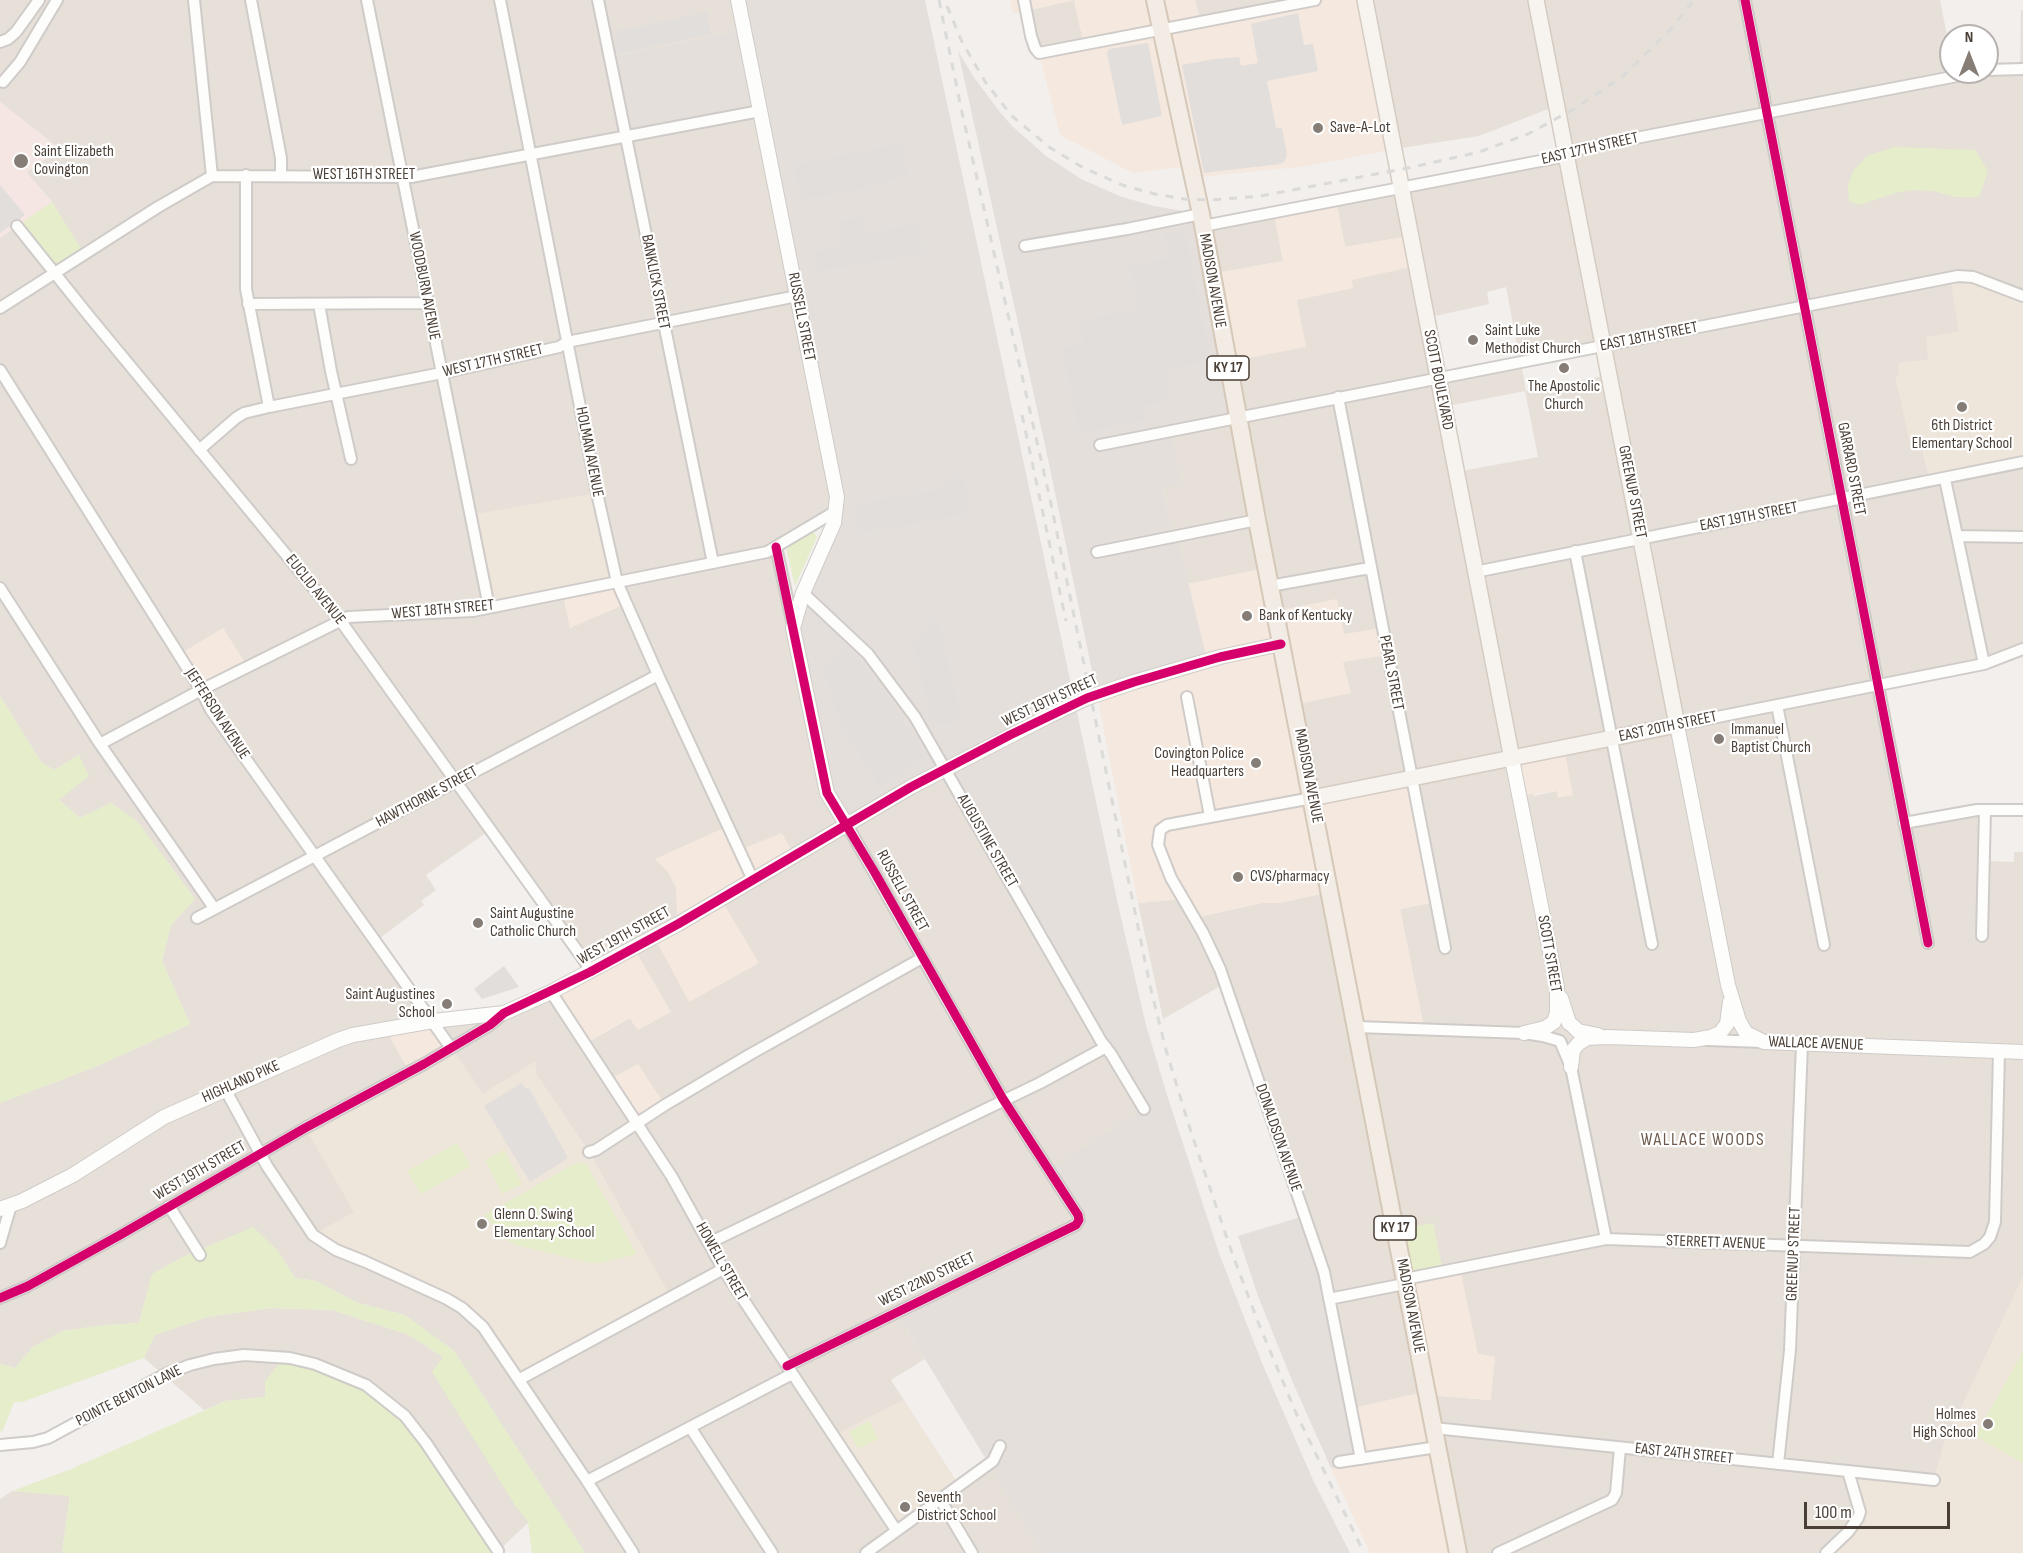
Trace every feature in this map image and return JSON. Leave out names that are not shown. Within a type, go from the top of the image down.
[{"type":"main road","name":"MADISON AVENUE","points":[[1155,0],[1202,220],[1237,418],[1458,1553]]},
{"type":"main road","name":"SCOTT BOULEVARD","points":[[1365,0],[1512,759]]},
{"type":"main road","name":"GREENUP STREET","points":[[1536,0],[1677,725]]},
{"type":"main road","name":"EAST 20TH STREET","points":[[1312,798],[1677,725]]},
{"type":"street","points":[[0,42],[16,32],[39,0]]},
{"type":"street","points":[[3,82],[20,62],[57,0]]},
{"type":"street","points":[[194,0],[212,176]]},
{"type":"street","points":[[251,0],[281,158],[281,175]]},
{"type":"street","name":"WOODBURN AVENUE","points":[[367,0],[489,607]]},
{"type":"street","name":"HOLMAN AVENUE","points":[[500,0],[617,582],[753,879]]},
{"type":"street","name":"BANKLICK STREET","points":[[598,0],[713,563]]},
{"type":"street","name":"RUSSELL STREET","points":[[738,0],[837,497],[834,523],[803,593],[793,628]]},
{"type":"street","points":[[1024,0],[1033,42],[1039,53],[1315,0]]},
{"type":"street","name":"GARRARD STREET","points":[[1745,0],[1928,943]]},
{"type":"street","points":[[1999,70],[2023,69]]},
{"type":"street","name":"EAST 17TH STREET","points":[[1202,220],[1401,188],[1566,156],[1579,149],[1939,79]]},
{"type":"street","name":"WEST 16TH STREET","points":[[0,308],[158,207],[212,176],[421,176],[760,111]]},
{"type":"street","points":[[246,175],[248,304],[269,407]]},
{"type":"street","points":[[1025,246],[1202,220]]},
{"type":"street","name":"EUCLID AVENUE","points":[[17,226],[340,620],[457,781],[586,963],[590,972]]},
{"type":"street","name":"EAST 18TH STREET","points":[[1237,418],[1958,276],[1973,277],[2023,296]]},
{"type":"street","name":"WEST 17TH STREET","points":[[199,450],[236,418],[269,407],[442,373],[559,347],[567,342],[797,296]]},
{"type":"street","points":[[248,304],[427,303]]},
{"type":"street","points":[[319,304],[351,459]]},
{"type":"street","name":"JEFFERSON AVENUE","points":[[0,370],[201,690],[211,710],[451,1048]]},
{"type":"street","name":"PEARL STREET","points":[[1338,397],[1445,948]]},
{"type":"street","points":[[1100,444],[1237,418]]},
{"type":"street","name":"EAST 19TH STREET","points":[[1475,572],[2023,462]]},
{"type":"street","points":[[1945,479],[1984,664]]},
{"type":"street","name":"WEST 18TH STREET","points":[[99,744],[348,617],[473,610],[767,552],[836,511]]},
{"type":"street","points":[[1097,552],[1257,520]]},
{"type":"street","points":[[1958,536],[2023,537]]},
{"type":"street","name":"RUSSELL STREET","points":[[776,547],[828,793],[1003,1099],[1078,1215],[1079,1220]]},
{"type":"street","points":[[1575,551],[1652,944]]},
{"type":"street","points":[[1270,586],[1364,569],[1371,570]]},
{"type":"street","points":[[0,588],[99,744],[214,908]]},
{"type":"street","name":"AUGUSTINE STREET","points":[[803,593],[868,654],[915,717],[1106,1047],[1144,1108]]},
{"type":"street","name":"WEST 19TH STREET","points":[[0,1298],[28,1286],[451,1048],[490,1025],[504,1013],[590,972],[678,924],[911,788],[1049,716],[1087,698],[1134,682],[1220,657],[1281,644]]},
{"type":"street","name":"EAST 20TH STREET","points":[[1677,725],[1984,664],[2023,649]]},
{"type":"street","name":"HAWTHORNE STREET","points":[[197,918],[658,675]]},
{"type":"street","points":[[1186,697],[1210,816],[1312,798]]},
{"type":"street","points":[[1777,705],[1824,945]]},
{"type":"street","name":"GREENUP STREET","points":[[1677,725],[1728,985]]},
{"type":"street","name":"SCOTT STREET","points":[[1512,759],[1557,987],[1557,1013],[1554,1022],[1545,1028],[1524,1033]]},
{"type":"street","points":[[1904,823],[1985,810],[2023,810]]},
{"type":"street","points":[[1982,936],[1985,810]]},
{"type":"street","name":"DONALDSON AVENUE","points":[[1210,816],[1167,825],[1160,830],[1158,845],[1171,878],[1203,933],[1220,969],[1324,1272],[1360,1459]]},
{"type":"street","points":[[589,1152],[596,1150],[749,1055],[922,958]]},
{"type":"street","points":[[1694,1040],[1720,1033],[1727,1024],[1730,1009],[1728,985]]},
{"type":"street","points":[[1728,985],[1742,1028],[1746,1033],[1764,1042]]},
{"type":"street","name":"WALLACE AVENUE","points":[[1557,987],[1569,1023],[1578,1030],[1608,1037]]},
{"type":"street","name":"HOWELL STREET","points":[[551,992],[672,1177],[723,1269],[896,1530]]},
{"type":"street","name":"HIGHLAND PIKE","points":[[5,1207],[73,1174],[164,1117],[338,1040],[353,1035],[433,1021],[504,1013]]},
{"type":"street","points":[[1357,1027],[1524,1033],[1560,1041],[1571,1067],[1606,1239]]},
{"type":"street","name":"WALLACE AVENUE","points":[[1571,1067],[1573,1050],[1579,1043],[1587,1038],[1608,1037],[2023,1052]]},
{"type":"street","name":"GREENUP STREET","points":[[1778,1464],[1790,1350],[1802,1044]]},
{"type":"street","points":[[709,1243],[1049,1078],[1106,1047]]},
{"type":"street","name":"STERRETT AVENUE","points":[[1329,1299],[1399,1285],[1405,1279],[1606,1239],[1963,1253],[1975,1250],[1990,1237],[1995,1222],[1999,1051]]},
{"type":"street","points":[[225,1089],[261,1154],[308,1228],[321,1242],[431,1291],[462,1308],[483,1327],[520,1379],[633,1553]]},
{"type":"street","points":[[169,1206],[200,1255]]},
{"type":"street","points":[[0,1243],[5,1207]]},
{"type":"street","name":"WEST 22ND STREET","points":[[587,1481],[690,1427],[858,1331],[1076,1225],[1079,1220]]},
{"type":"street","points":[[520,1379],[723,1269]]},
{"type":"street","name":"POINTE BENTON LANE","points":[[0,1445],[48,1438],[166,1374],[190,1365],[244,1355],[290,1358],[315,1364],[366,1385],[405,1416],[426,1443],[498,1551]]},
{"type":"street","points":[[690,1427],[772,1553]]},
{"type":"street","name":"EAST 24TH STREET","points":[[1434,1428],[1934,1480]]},
{"type":"street","points":[[866,1553],[993,1461],[1000,1446]]},
{"type":"street","points":[[1339,1462],[1437,1447]]},
{"type":"street","points":[[1498,1553],[1612,1500],[1616,1493],[1620,1448]]},
{"type":"street","points":[[1826,1553],[1848,1532],[1860,1512],[1848,1471]]},
{"type":"street","points":[[940,1499],[972,1553]]},
{"type":"shaded area","points":[[0,0],[738,0],[744,30],[610,57],[760,111],[836,511],[776,547],[798,648],[946,770],[1144,1109],[1079,1220],[897,1313],[925,1359],[891,1380],[904,1400],[833,1436],[896,1530],[990,1463],[1043,1553],[585,1553],[454,1351],[405,1315],[358,1303],[316,1281],[295,1278],[277,1250],[253,1228],[183,1257],[153,1274],[139,1323],[63,1331],[33,1347],[15,1368],[0,1364],[0,1103],[95,1067],[190,1024],[162,961],[171,925],[195,899],[137,821],[111,803],[80,818],[58,799],[79,755],[54,770],[41,762],[0,696],[0,238],[17,226],[84,255],[52,202],[26,172],[60,149],[0,102]],"holes":[[[617,582],[571,628],[563,593]],[[490,830],[590,972],[670,1012],[630,1018],[585,1044],[551,992],[475,1015],[433,1021],[376,941],[424,905],[421,901],[436,890],[426,875]],[[739,850],[721,899],[678,924],[676,888],[669,873],[656,859]],[[451,1048],[483,1094],[535,1062],[536,1074],[589,1152],[670,1297],[313,1235],[355,1212],[409,1072]]]},
{"type":"shaded area","points":[[738,0],[925,0],[1119,909],[1146,1025],[1220,1256],[1262,1363],[1313,1480],[1350,1553],[1043,1553],[897,1313],[1079,1220],[1049,1171],[1144,1109],[946,770],[847,825],[835,809],[793,628],[836,511],[760,111],[626,136],[610,57],[743,30]]},
{"type":"shaded area","points":[[1010,0],[1074,0],[1013,14]]},
{"type":"shaded area","points":[[1074,0],[1084,45],[1039,53],[1026,11]]},
{"type":"shaded area","points":[[1074,0],[1195,0],[1200,22],[1315,0],[1365,0],[1395,149],[1307,166],[1192,178],[1189,166],[1133,173],[1060,135],[1039,53],[1084,45]]},
{"type":"shaded area","points":[[1195,0],[1315,0],[1201,22]]},
{"type":"shaded area","points":[[1365,0],[1940,0],[1945,24],[1939,24],[1939,84],[1999,84],[1999,70],[2020,69],[2021,10],[2023,10],[2023,296],[1959,332],[1929,360],[1898,363],[1910,439],[1920,437],[1930,482],[2023,462],[2023,649],[1878,685],[1904,823],[1985,810],[1984,861],[2014,862],[2014,852],[2023,852],[2023,1277],[1944,1444],[1934,1480],[1860,1512],[1826,1553],[1458,1553],[1415,1394],[1350,1409],[1329,1299],[1224,984],[1163,1019],[1138,903],[1182,899],[1194,918],[1262,903],[1279,903],[1330,892],[1424,1028],[1400,909],[1436,902],[1312,798],[1293,705],[1382,628],[1344,635],[1275,611],[1266,568],[1188,584],[1177,536],[1173,537],[1162,488],[1170,431],[1227,362],[1296,300],[1352,288],[1351,280],[1410,236],[1345,247],[1336,201],[1566,156],[1556,106],[1479,136],[1395,149]],"holes":[[[1506,287],[1520,361],[1437,378],[1426,318],[1489,304],[1487,292]],[[1603,347],[1608,375],[1526,391],[1521,362]],[[1525,391],[1538,457],[1456,472],[1443,407]],[[1564,749],[1568,771],[1557,791],[1533,796]],[[1478,1354],[1495,1357],[1490,1400],[1428,1395]]]},
{"type":"shaded area","points":[[707,12],[711,34],[617,54],[613,32]]},
{"type":"shaded area","points":[[1298,13],[1304,45],[1313,44],[1318,71],[1267,81],[1276,128],[1282,128],[1287,155],[1284,162],[1204,173],[1182,65],[1239,57],[1241,66],[1258,63],[1251,24]]},
{"type":"shaded area","points":[[1148,43],[1162,116],[1122,125],[1107,53],[1109,49]]},
{"type":"shaded area","points":[[958,51],[999,111],[1012,126],[1046,156],[1081,179],[1122,197],[1154,206],[1201,214],[1237,418],[1170,431],[1181,484],[1162,488],[1173,536],[1177,536],[1207,660],[1097,695],[1048,459]]},
{"type":"shaded area","name":"Saint Elizabeth Covington","points":[[0,102],[60,149],[26,172],[52,202],[0,238]]},
{"type":"shaded area","points":[[900,144],[908,175],[857,189],[804,199],[800,193],[794,166]]},
{"type":"shaded area","points":[[0,185],[25,215],[0,233]]},
{"type":"shaded area","points":[[1336,201],[1345,247],[1410,236],[1416,266],[1352,280],[1353,288],[1297,300],[1306,347],[1227,362],[1211,274],[1283,261],[1274,213]]},
{"type":"shaded area","points":[[1274,213],[1283,261],[1211,274],[1203,226]]},
{"type":"shaded area","points":[[862,217],[863,234],[917,224],[924,253],[818,271],[814,253],[844,247],[839,221]]},
{"type":"shaded area","points":[[1164,232],[1184,232],[1208,352],[1204,362],[1164,369],[1169,400],[1144,406],[1146,419],[1079,433],[1063,349],[1084,344],[1079,321],[1139,309],[1130,266],[1169,258]]},
{"type":"shaded area","name":"6th District Elementary School","points":[[1958,276],[2023,296],[2023,462],[1930,482],[1921,438],[1909,440],[1895,377],[1899,375],[1898,363],[1928,360],[1926,337],[1959,331],[1950,277]]},
{"type":"shaded area","points":[[962,476],[970,513],[858,533],[858,504],[944,489],[943,481]]},
{"type":"shaded area","points":[[597,493],[617,582],[489,607],[470,515]]},
{"type":"shaded area","points":[[1266,568],[1275,611],[1337,599],[1344,634],[1383,628],[1388,655],[1343,662],[1351,693],[1294,705],[1312,798],[1411,779],[1436,902],[1400,909],[1424,1028],[1357,1027],[1330,892],[1279,903],[1262,903],[1193,918],[1182,899],[1138,903],[1097,695],[1206,660],[1188,584]]},
{"type":"shaded area","points":[[617,582],[626,604],[570,628],[563,593]]},
{"type":"shaded area","points":[[937,617],[961,720],[941,724],[930,716],[914,643]]},
{"type":"shaded area","points":[[223,628],[248,667],[201,690],[178,655]]},
{"type":"shaded area","points":[[848,649],[875,679],[924,757],[880,786],[840,722],[824,667]]},
{"type":"shaded area","points":[[1564,749],[1573,795],[1558,798],[1557,791],[1519,796],[1512,759]]},
{"type":"shaded area","points":[[728,826],[739,850],[782,833],[794,856],[721,899],[759,963],[689,1002],[654,937],[678,924],[676,888],[669,873],[655,859]]},
{"type":"shaded area","points":[[634,948],[671,1012],[638,1030],[629,1018],[585,1044],[551,992]]},
{"type":"shaded area","points":[[504,966],[519,987],[482,999],[474,989]]},
{"type":"shaded area","points":[[433,1021],[451,1048],[409,1072],[386,1030]]},
{"type":"shaded area","name":"Glenn O. Swing Elementary School","points":[[451,1048],[483,1093],[535,1062],[536,1074],[589,1152],[671,1297],[520,1379],[473,1317],[313,1235],[354,1212],[305,1128]]},
{"type":"shaded area","points":[[638,1064],[665,1105],[637,1123],[608,1080]]},
{"type":"shaded area","points":[[522,1083],[525,1088],[529,1088],[568,1158],[530,1182],[484,1106]]},
{"type":"shaded area","points":[[1304,1216],[1324,1272],[1363,1462],[1331,1468],[1258,1296],[1238,1236]]},
{"type":"shaded area","points":[[1460,1268],[1478,1354],[1495,1357],[1491,1400],[1428,1395],[1458,1553],[1370,1553],[1331,1468],[1362,1462],[1350,1409],[1415,1394],[1427,1395],[1405,1279]]},
{"type":"shaded area","name":"Holmes High School","points":[[2023,1277],[2023,1553],[1826,1553],[1858,1518],[1848,1471],[1934,1480],[1944,1444]]},
{"type":"shaded area","points":[[271,1308],[333,1310],[409,1335],[443,1357],[515,1505],[529,1522],[498,1551],[265,1397],[226,1401],[204,1410],[144,1358],[154,1335],[207,1317]]},
{"type":"shaded area","points":[[904,1400],[959,1485],[896,1530],[833,1436]]},
{"type":"shaded area","points":[[12,1491],[70,1495],[62,1553],[0,1553],[0,1499]]},
{"type":"green space","points":[[1894,147],[1975,150],[1988,171],[1979,197],[1956,197],[1933,191],[1914,190],[1899,192],[1859,205],[1849,201],[1848,186],[1853,171],[1867,156]]},
{"type":"green space","points":[[52,202],[85,255],[55,274],[17,226]]},
{"type":"green space","points":[[810,533],[815,533],[817,537],[795,586],[787,550],[790,545]]},
{"type":"green space","points":[[0,696],[41,762],[54,770],[79,755],[89,776],[59,800],[80,818],[111,803],[137,821],[195,899],[171,925],[162,961],[190,1024],[95,1067],[0,1103]]},
{"type":"green space","points":[[457,1143],[471,1166],[421,1194],[407,1171]]},
{"type":"green space","points":[[504,1150],[522,1184],[502,1194],[485,1160]]},
{"type":"green space","points":[[576,1163],[586,1164],[637,1254],[601,1263],[591,1263],[516,1245],[506,1240],[484,1215]]},
{"type":"green space","points":[[1433,1223],[1443,1271],[1405,1279],[1395,1230]]},
{"type":"green space","points":[[253,1227],[277,1250],[295,1278],[316,1281],[358,1303],[405,1315],[454,1351],[585,1553],[532,1553],[528,1522],[432,1372],[443,1357],[409,1335],[333,1310],[271,1308],[207,1317],[155,1335],[144,1358],[22,1402],[14,1402],[2,1432],[0,1431],[0,1364],[15,1368],[33,1347],[63,1331],[139,1323],[152,1274],[183,1257]]},
{"type":"green space","points":[[2023,1352],[2023,1463],[1975,1436]]},
{"type":"green space","points":[[290,1358],[345,1375],[405,1416],[499,1553],[62,1553],[70,1496],[12,1491],[69,1470],[226,1401],[265,1397],[265,1381],[278,1365]]},
{"type":"green space","points":[[869,1421],[878,1439],[858,1449],[849,1432]]},
{"type":"railway","points":[[939,0],[961,108],[1050,499],[1151,990],[1166,1050],[1191,1132],[1258,1322],[1296,1413],[1364,1553]]},
{"type":"railway","points":[[947,6],[962,42],[986,83],[1012,116],[1049,147],[1082,167],[1122,185],[1184,199],[1211,200],[1261,196],[1413,167],[1479,152],[1528,134],[1574,109],[1623,76],[1669,31],[1694,0]]},
{"type":"railway","points":[[1022,415],[1066,621]]},
{"type":"cycle path","points":[[1745,0],[1928,943]]},
{"type":"cycle path","points":[[776,547],[827,793],[1003,1099],[1078,1215],[1079,1220],[1076,1225],[787,1366]]},
{"type":"cycle path","points":[[0,1298],[28,1286],[305,1128],[424,1064],[490,1025],[504,1013],[590,972],[678,924],[911,787],[1010,735],[1087,698],[1134,682],[1220,657],[1281,644]]},
{"type":"place","name":"Save-A-Lot","points":[[1318,128]]},
{"type":"place","name":"Saint Elizabeth Covington","points":[[21,161]]},
{"type":"place","name":"Saint Luke Methodist Church","points":[[1473,340]]},
{"type":"place","name":"The Apostolic Church","points":[[1564,368]]},
{"type":"place","name":"6th District Elementary School","points":[[1962,407]]},
{"type":"place","name":"Bank of Kentucky","points":[[1247,616]]},
{"type":"place","name":"Immanuel Baptist Church","points":[[1719,739]]},
{"type":"place","name":"Covington Police Headquarters","points":[[1256,763]]},
{"type":"place","name":"CVS/pharmacy","points":[[1238,877]]},
{"type":"place","name":"Saint Augustine Catholic Church","points":[[478,923]]},
{"type":"place","name":"Saint Augustines School","points":[[447,1004]]},
{"type":"place","name":"Glenn O. Swing Elementary School","points":[[482,1224]]},
{"type":"place","name":"Holmes High School","points":[[1988,1424]]},
{"type":"place","name":"Seventh District School","points":[[905,1507]]},
{"type":"district","name":"WALLACE WOODS","points":[[1703,1140]]}]
